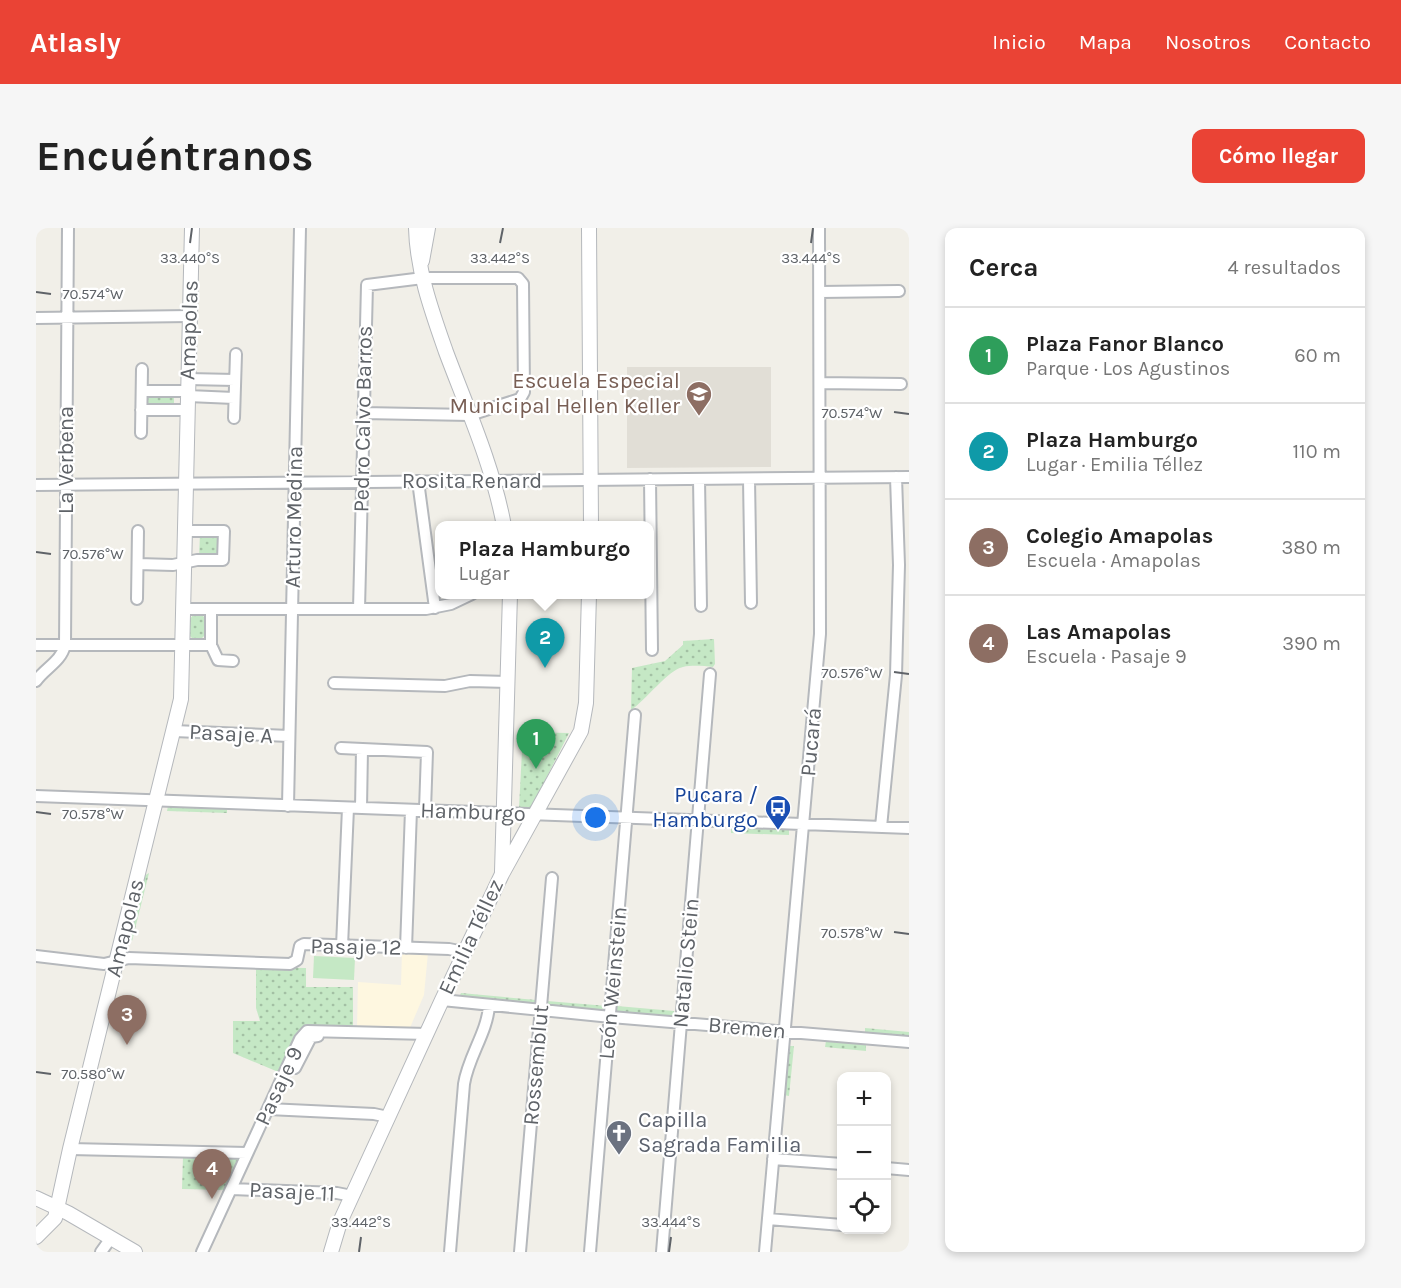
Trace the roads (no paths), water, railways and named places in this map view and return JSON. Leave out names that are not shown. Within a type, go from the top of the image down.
[{"type":"street","name":"La Verbena","points":[[65,645],[68,228]]},
{"type":"street","name":"Amapolas","points":[[36,1237],[52,1223],[58,1208],[70,1149],[181,699],[192,228]]},
{"type":"street","name":"Arturo Medina","points":[[288,806],[300,228]]},
{"type":"street","points":[[416,228],[416,243],[434,317],[470,415],[503,521]]},
{"type":"street","points":[[422,272],[428,228]]},
{"type":"street","points":[[590,228],[591,521]]},
{"type":"street","name":"Pucará","points":[[765,1252],[820,634],[819,228]]},
{"type":"street","points":[[363,413],[470,415],[520,399],[524,392],[523,284],[518,278],[422,272]]},
{"type":"street","name":"Pedro Calvo Barros","points":[[359,609],[367,285],[422,272]]},
{"type":"street","points":[[820,292],[899,291]]},
{"type":"street","points":[[36,318],[190,316]]},
{"type":"street","points":[[234,418],[236,354]]},
{"type":"street","points":[[141,433],[142,369]]},
{"type":"street","points":[[141,410],[235,380]]},
{"type":"street","points":[[820,383],[901,384]]},
{"type":"street","points":[[142,391],[188,394]]},
{"type":"street","name":"Amapolas","points":[[188,394],[234,398]]},
{"type":"street","points":[[881,827],[904,565],[896,477]]},
{"type":"street","name":"Rosita Renard","points":[[36,485],[909,477]]},
{"type":"street","points":[[650,479],[650,521]]},
{"type":"street","points":[[699,479],[701,606]]},
{"type":"street","points":[[749,479],[751,603]]},
{"type":"street","points":[[418,481],[435,608]]},
{"type":"street","points":[[137,598],[138,531]]},
{"type":"street","points":[[138,564],[173,565],[196,560],[223,560],[224,531],[184,531]]},
{"type":"street","points":[[183,609],[435,608],[462,599]]},
{"type":"street","name":"Emilia Téllez","points":[[322,1252],[340,1222],[502,874],[510,599]]},
{"type":"street","points":[[502,874],[577,740],[584,722],[589,599]]},
{"type":"street","points":[[651,599],[652,650]]},
{"type":"street","points":[[211,609],[211,645],[218,660],[233,661]]},
{"type":"street","points":[[36,645],[211,645]]},
{"type":"street","points":[[36,681],[40,674],[60,657],[65,645]]},
{"type":"street","name":"Natalio Stein","points":[[662,1252],[710,674]]},
{"type":"street","points":[[334,683],[445,686],[470,681],[508,682]]},
{"type":"street","name":"León Weinstein","points":[[590,1252],[635,715]]},
{"type":"street","name":"Pasaje A","points":[[174,731],[289,736]]},
{"type":"street","points":[[341,748],[427,752],[425,810]]},
{"type":"street","points":[[361,808],[362,749]]},
{"type":"street","name":"Hamburgo","points":[[36,796],[909,828]]},
{"type":"street","points":[[342,946],[348,808]]},
{"type":"street","points":[[406,948],[411,810]]},
{"type":"street","name":"Rossemblut","points":[[520,1252],[552,878]]},
{"type":"street","name":"Pasaje 12","points":[[117,961],[129,958],[290,964],[297,960],[300,946],[449,949],[464,952]]},
{"type":"street","points":[[36,956],[104,964],[117,961]]},
{"type":"street","name":"Bremen","points":[[442,1000],[610,1017],[909,1042]]},
{"type":"street","points":[[450,1252],[466,1071],[487,1019],[489,1006]]},
{"type":"street","name":"Pasaje 9","points":[[202,1252],[300,1040],[307,1031],[425,1037]]},
{"type":"street","points":[[295,1068],[311,1037],[425,1037]]},
{"type":"street","points":[[268,1109],[374,1114],[388,1117]]},
{"type":"street","points":[[70,1149],[247,1153]]},
{"type":"street","points":[[773,1159],[837,1164]]},
{"type":"street","points":[[891,1168],[909,1170]]},
{"type":"street","name":"Pasaje 11","points":[[231,1189],[337,1192],[352,1196]]},
{"type":"street","points":[[36,1198],[135,1252]]},
{"type":"street","points":[[768,1219],[837,1225]]},
{"type":"street","name":"Emilia Téllez","points":[[331,1252],[340,1222]]},
{"type":"street","points":[[101,1252],[111,1238]]},
{"type":"place","name":"Escuela Especial Municipal Hellen Keller","points":[[699,417]]},
{"type":"place","name":"Plaza Hamburgo","points":[[545,668]]},
{"type":"place","name":"Plaza Fanor Blanco","points":[[536,769]]},
{"type":"place","name":"Pucara / Hamburgo","points":[[778,831]]},
{"type":"place","name":"Colegio Amapolas","points":[[127,1045]]},
{"type":"place","name":"Capilla Sagrada Familia","points":[[619,1156]]},
{"type":"place","name":"Las Amapolas","points":[[212,1199]]}]
